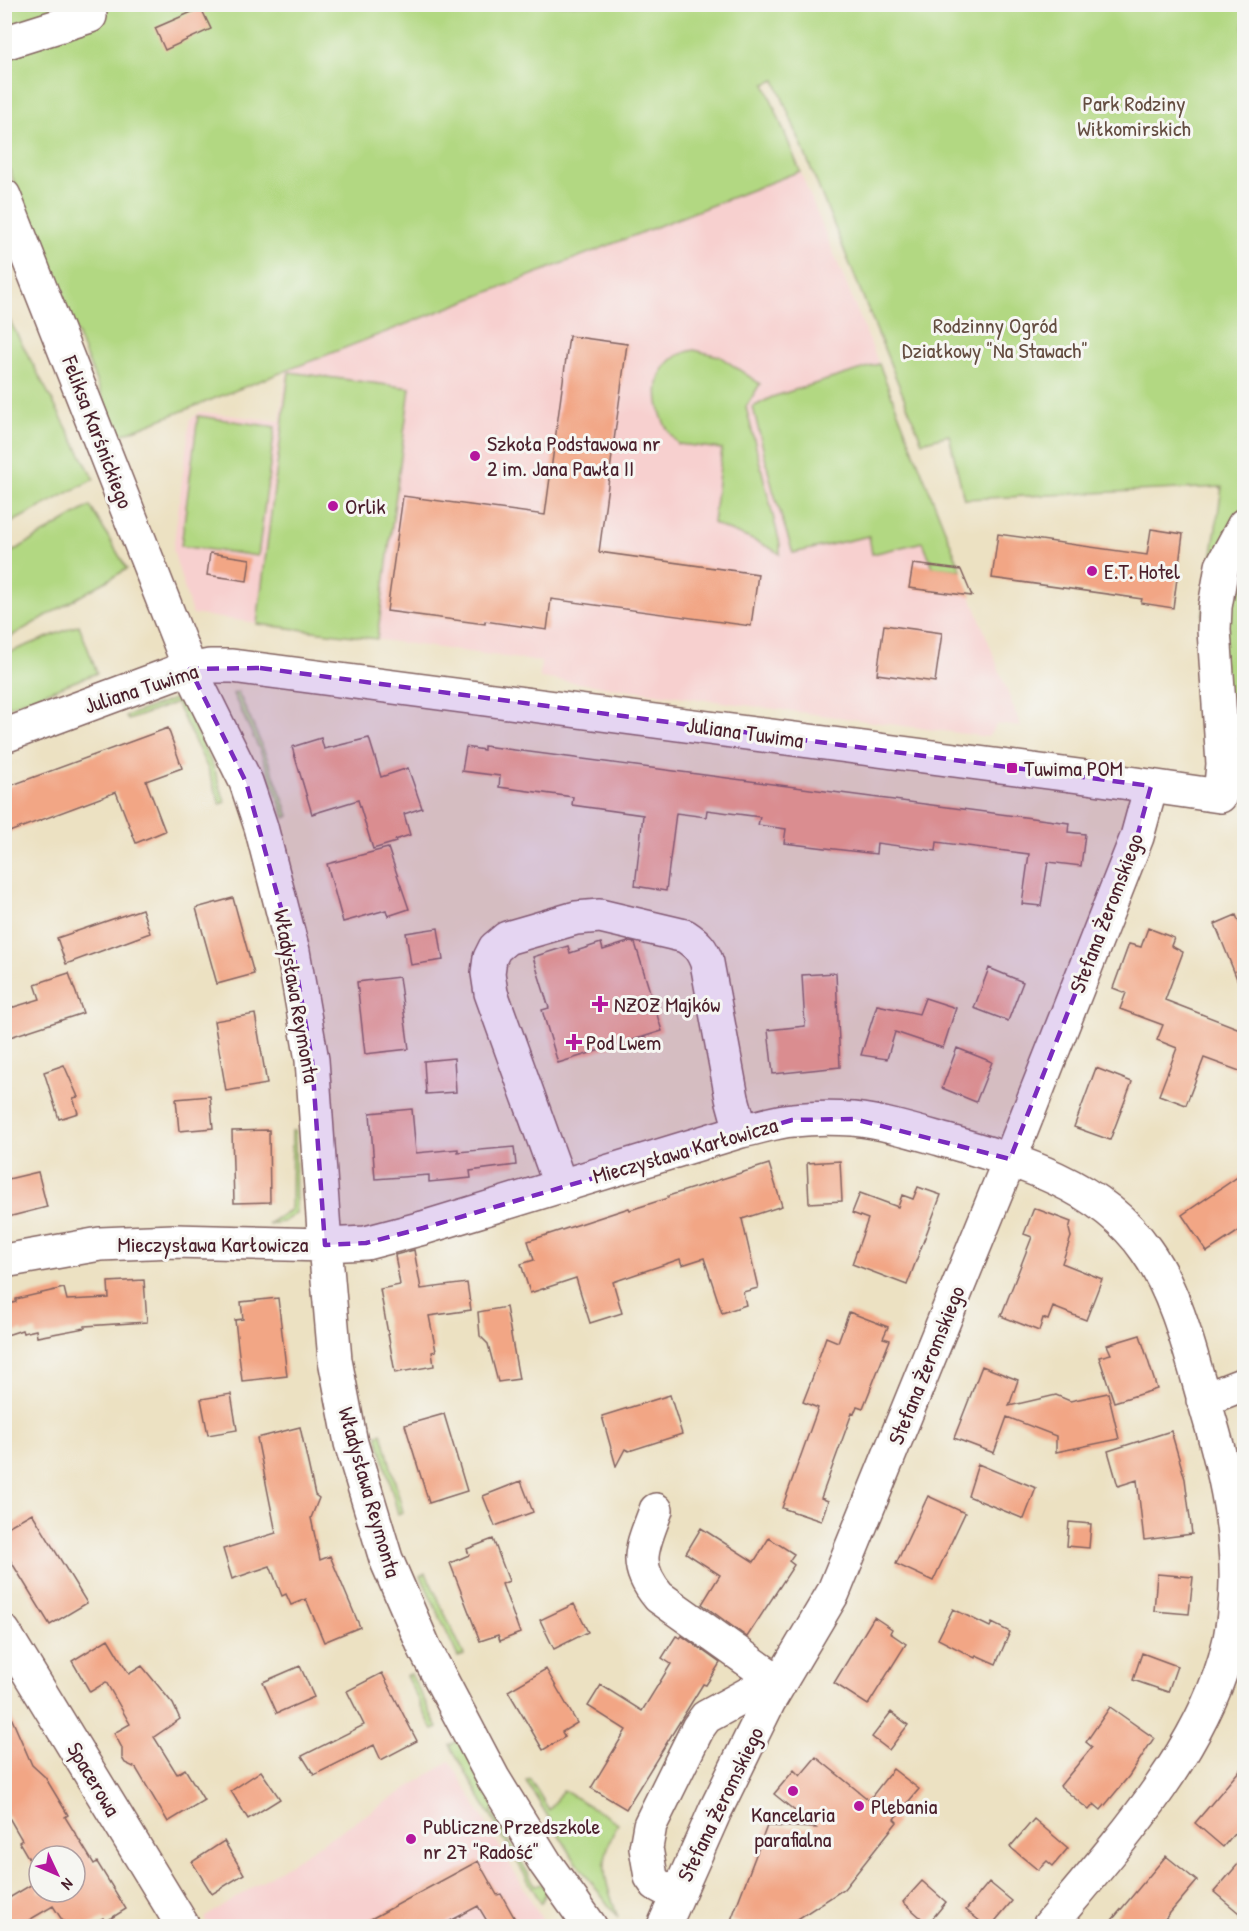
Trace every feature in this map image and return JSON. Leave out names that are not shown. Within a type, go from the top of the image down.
[{"type":"street","points":[[4,43],[90,16],[86,4]]},
{"type":"street","name":"Feliksa Karśnickiego","points":[[4,196],[190,669]]},
{"type":"street","name":"Juliana Tuwima","points":[[4,736],[165,676],[190,669],[221,666],[260,668],[1232,798],[1223,764],[1214,630],[1215,607],[1222,566],[1245,525]]},
{"type":"street","name":"Władysława Reymonta","points":[[190,669],[246,782],[261,826],[293,951],[312,1060],[324,1245],[335,1360],[351,1443],[386,1559],[425,1649],[493,1778],[546,1864],[590,1926]]},
{"type":"street","name":"Stefana Żeromskiego","points":[[663,1926],[715,1811],[775,1692],[833,1593],[1010,1159],[1137,837],[1151,786]]},
{"type":"street","points":[[561,1187],[491,993],[488,973],[490,958],[495,948],[507,938],[576,918],[600,916],[685,936],[696,943],[703,951],[707,963],[732,1098],[741,1131]]},
{"type":"street","name":"Mieczysława Karłowicza","points":[[4,1261],[100,1244],[174,1241],[324,1245],[366,1243],[561,1187],[741,1131],[792,1120],[854,1119],[906,1130],[1010,1159],[1097,1201],[1113,1213],[1146,1249],[1167,1288],[1219,1451],[1233,1525],[1235,1562],[1235,1595],[1225,1658],[1231,1681],[1162,1784],[1049,1926]]},
{"type":"street","points":[[1203,1400],[1245,1384]]},
{"type":"street","points":[[656,1510],[642,1549],[642,1569],[647,1583],[659,1597],[775,1692]]},
{"type":"street","name":"Spacerowa","points":[[4,1632],[183,1926]]},
{"type":"street","points":[[676,1895],[656,1884],[651,1877],[646,1848],[650,1826],[698,1728],[706,1717],[750,1693],[775,1692]]},
{"type":"highlighted area","points":[[260,668],[1151,786],[1137,837],[1010,1159],[854,1119],[792,1120],[423,1228],[366,1243],[325,1245],[312,1060],[293,951],[246,782],[190,669]]},
{"type":"shaded area","name":"Szkoła Podstawowa nr 2 im. Jana Pawła II","points":[[800,171],[879,364],[772,397],[753,407],[773,490],[793,553],[870,536],[924,542],[961,570],[1021,727],[997,724],[988,737],[540,678],[541,662],[192,614],[173,550],[190,420],[200,412],[280,421],[287,370]]},
{"type":"shaded area","name":"Publiczne Przedszkole nr 27 \"Radość\"","points":[[450,1761],[546,1926],[209,1926],[204,1918]]},
{"type":"green space","points":[[5,5],[1244,5],[1244,752],[1241,772],[1213,768],[1203,614],[1222,487],[964,499],[949,435],[922,442],[775,80],[765,84],[800,171],[118,436],[58,286],[54,287],[5,158]]},
{"type":"green space","points":[[4,310],[94,479],[5,526],[4,526]]},
{"type":"green space","points":[[694,350],[719,356],[760,384],[746,407],[780,544],[780,554],[713,523],[722,449],[678,444],[662,418],[658,403],[660,376],[667,364],[678,355]]},
{"type":"green space","points":[[879,364],[961,570],[933,567],[923,542],[872,554],[869,536],[793,553],[773,490],[753,407],[772,397]]},
{"type":"green space","name":"Orlik","points":[[289,372],[410,388],[377,639],[257,624]]},
{"type":"green space","points":[[198,416],[275,427],[258,556],[181,546]]},
{"type":"green space","points":[[90,506],[127,569],[5,640],[5,556]]},
{"type":"green space","points":[[79,625],[97,673],[8,707],[5,699],[5,654]]},
{"type":"green space","points":[[238,692],[278,785],[289,816],[285,818],[261,753],[233,694]]},
{"type":"green space","points":[[177,698],[182,702],[213,766],[225,802],[220,804],[208,769],[176,703],[128,720],[126,716]]},
{"type":"green space","points":[[292,1131],[295,1131],[296,1213],[283,1222],[268,1224],[291,1209]]},
{"type":"green space","points":[[382,1433],[403,1512],[398,1514],[377,1435]]},
{"type":"green space","points":[[426,1573],[464,1655],[458,1657],[421,1576]]},
{"type":"green space","points":[[411,1674],[438,1728],[433,1730],[406,1676]]},
{"type":"green space","points":[[463,1738],[497,1802],[492,1812],[535,1885],[545,1884],[548,1889],[541,1903],[450,1745]]},
{"type":"green space","points":[[530,1779],[549,1810],[563,1790],[618,1823],[607,1850],[605,1870],[606,1881],[618,1918],[574,1859],[526,1781]]},
{"type":"building","points":[[201,8],[211,29],[165,50],[155,28]]},
{"type":"building","points":[[569,336],[627,344],[599,552],[758,574],[751,626],[551,599],[547,630],[387,611],[403,496],[545,515]]},
{"type":"building","name":"E.T. Hotel","points":[[1151,529],[1183,534],[1173,608],[1141,603],[1142,599],[992,578],[998,534],[1147,555]]},
{"type":"building","points":[[210,553],[250,559],[247,581],[207,575]]},
{"type":"building","points":[[913,564],[961,570],[972,596],[909,588]]},
{"type":"building","points":[[884,625],[942,633],[935,682],[877,674]]},
{"type":"building","points":[[168,728],[182,768],[146,781],[165,831],[136,843],[116,792],[4,834],[4,788]]},
{"type":"building","points":[[321,738],[324,749],[369,738],[381,777],[408,768],[422,808],[404,814],[410,835],[373,849],[358,800],[312,814],[292,747]]},
{"type":"building","points":[[484,746],[1069,823],[1068,832],[1085,834],[1081,866],[1048,862],[1041,906],[1022,904],[1029,854],[937,842],[936,851],[877,843],[876,854],[784,843],[786,829],[758,825],[760,817],[707,810],[706,817],[676,813],[666,891],[635,886],[643,815],[572,805],[573,797],[499,787],[500,776],[462,771],[466,747],[484,750]]},
{"type":"building","points":[[388,848],[409,909],[388,916],[386,910],[343,922],[327,864]]},
{"type":"building","points":[[233,898],[254,974],[217,984],[196,908]]},
{"type":"building","points":[[142,909],[150,933],[66,964],[57,938]]},
{"type":"building","points":[[1236,915],[1245,937],[1243,994],[1215,924]]},
{"type":"building","points":[[438,928],[443,960],[411,965],[406,933]]},
{"type":"building","points":[[1148,928],[1174,938],[1171,946],[1183,952],[1165,1000],[1245,1031],[1245,1073],[1204,1058],[1186,1105],[1159,1095],[1177,1048],[1157,1040],[1163,1025],[1120,1009],[1126,993],[1113,988],[1129,944],[1141,947]]},
{"type":"building","name":"NZOZ Majków","points":[[628,942],[635,943],[662,1031],[558,1063],[542,1010],[549,1008],[533,957],[568,946],[570,953],[601,943],[603,950]]},
{"type":"building","points":[[989,968],[1023,982],[1008,1021],[974,1008]]},
{"type":"building","points":[[69,973],[83,1013],[4,1039],[4,1010],[40,999],[35,984]]},
{"type":"building","points":[[836,973],[840,1067],[773,1074],[768,1030],[805,1026],[802,975]]},
{"type":"building","points":[[399,977],[409,1049],[365,1054],[357,982]]},
{"type":"building","points":[[925,998],[956,1008],[943,1048],[895,1032],[887,1059],[861,1055],[877,1005],[919,1014]]},
{"type":"building","points":[[255,1014],[267,1084],[226,1091],[214,1021]]},
{"type":"building","points":[[957,1048],[992,1062],[976,1102],[942,1088]]},
{"type":"building","points":[[454,1058],[456,1092],[426,1094],[424,1061]]},
{"type":"building","points":[[64,1065],[78,1097],[73,1098],[78,1113],[59,1119],[44,1072]]},
{"type":"building","points":[[1096,1068],[1132,1082],[1110,1140],[1074,1127]]},
{"type":"building","points":[[210,1096],[213,1128],[179,1131],[176,1099]]},
{"type":"building","points":[[412,1109],[416,1153],[514,1147],[516,1165],[470,1171],[471,1178],[429,1182],[429,1175],[375,1179],[370,1113]]},
{"type":"building","points":[[269,1130],[270,1202],[234,1203],[232,1131]]},
{"type":"building","points":[[840,1161],[842,1201],[809,1203],[807,1163]]},
{"type":"building","points":[[769,1164],[782,1206],[742,1219],[758,1288],[743,1292],[746,1305],[722,1313],[704,1258],[682,1265],[680,1259],[613,1282],[622,1313],[590,1323],[576,1278],[530,1293],[521,1264],[534,1260],[528,1241]]},
{"type":"building","points":[[38,1172],[47,1207],[4,1218],[4,1180]]},
{"type":"building","points":[[1245,1172],[1245,1227],[1207,1252],[1182,1215]]},
{"type":"building","points":[[918,1187],[941,1195],[907,1285],[852,1264],[868,1219],[852,1213],[860,1193],[898,1207],[902,1195],[913,1199]]},
{"type":"building","points":[[1034,1208],[1071,1222],[1069,1229],[1071,1237],[1062,1263],[1102,1279],[1086,1320],[1053,1307],[1048,1320],[1043,1318],[1039,1331],[1001,1316],[1032,1237],[1024,1234]]},
{"type":"building","points":[[414,1250],[421,1289],[467,1283],[471,1310],[429,1316],[436,1351],[432,1352],[434,1366],[395,1373],[380,1289],[400,1285],[395,1255]]},
{"type":"building","points":[[144,1280],[147,1322],[85,1326],[85,1328],[37,1337],[36,1330],[23,1333],[22,1330],[4,1336],[4,1306],[16,1302],[16,1299],[64,1288],[67,1300],[109,1298],[108,1282]]},
{"type":"building","points":[[278,1298],[287,1376],[242,1381],[235,1320],[243,1319],[241,1302]]},
{"type":"building","points":[[506,1307],[519,1379],[498,1382],[488,1344],[480,1336],[478,1312]]},
{"type":"building","points":[[849,1312],[888,1327],[883,1338],[890,1340],[863,1408],[857,1406],[854,1414],[852,1413],[821,1498],[828,1501],[821,1521],[782,1508],[818,1408],[803,1402],[826,1337],[838,1342]]},
{"type":"building","points":[[1140,1335],[1157,1389],[1114,1402],[1099,1357],[1111,1354],[1107,1345]]},
{"type":"building","points":[[982,1366],[1018,1380],[1009,1406],[1056,1395],[1070,1401],[1108,1393],[1119,1439],[1056,1452],[1056,1436],[1007,1417],[994,1453],[954,1438]]},
{"type":"building","points":[[231,1394],[237,1430],[208,1435],[201,1399]]},
{"type":"building","points":[[670,1395],[682,1434],[629,1451],[625,1449],[616,1466],[602,1416]]},
{"type":"building","points":[[444,1414],[467,1491],[429,1503],[405,1425]]},
{"type":"building","points":[[300,1427],[315,1495],[319,1498],[311,1518],[320,1560],[330,1556],[360,1627],[324,1642],[306,1599],[291,1605],[286,1594],[282,1596],[270,1566],[232,1579],[223,1549],[276,1533],[257,1438]]},
{"type":"building","points":[[1171,1431],[1185,1479],[1192,1534],[1144,1540],[1137,1480],[1118,1486],[1108,1451]]},
{"type":"building","points":[[978,1464],[1036,1488],[1024,1519],[968,1496]]},
{"type":"building","points":[[521,1481],[533,1512],[495,1526],[483,1496]]},
{"type":"building","points":[[928,1496],[965,1513],[933,1581],[896,1564]]},
{"type":"building","points":[[32,1513],[87,1603],[50,1625],[4,1550],[4,1529]]},
{"type":"building","points":[[1069,1522],[1091,1524],[1089,1548],[1067,1546]]},
{"type":"building","points":[[701,1528],[754,1562],[769,1538],[794,1554],[789,1561],[794,1565],[747,1637],[702,1604],[720,1575],[686,1553]]},
{"type":"building","points":[[493,1539],[509,1581],[502,1584],[520,1633],[500,1641],[498,1635],[480,1641],[450,1563],[469,1555],[467,1549]]},
{"type":"building","points":[[1157,1574],[1193,1577],[1189,1614],[1154,1611]]},
{"type":"building","points":[[574,1604],[588,1632],[554,1649],[540,1620]]},
{"type":"building","points":[[953,1609],[990,1627],[992,1623],[1010,1632],[996,1664],[976,1655],[975,1658],[938,1639]]},
{"type":"building","points":[[874,1617],[892,1629],[890,1633],[906,1644],[868,1705],[834,1683]]},
{"type":"building","points":[[676,1636],[680,1638],[682,1636],[720,1663],[706,1685],[703,1684],[626,1809],[591,1788],[626,1730],[588,1706],[601,1685],[642,1711],[671,1664],[662,1658]]},
{"type":"building","points":[[108,1639],[129,1674],[142,1666],[173,1704],[180,1719],[154,1737],[177,1774],[185,1769],[204,1800],[168,1822],[136,1768],[125,1763],[122,1758],[122,1748],[114,1733],[130,1724],[106,1682],[90,1692],[72,1661]]},
{"type":"building","points":[[1142,1653],[1177,1666],[1168,1692],[1133,1680]]},
{"type":"building","points":[[300,1666],[314,1697],[277,1713],[263,1682]]},
{"type":"building","points":[[546,1669],[577,1723],[562,1732],[565,1737],[543,1750],[508,1691]]},
{"type":"building","points":[[382,1673],[417,1741],[381,1760],[374,1745],[314,1775],[302,1756],[364,1725],[347,1691]]},
{"type":"building","points":[[4,1701],[32,1765],[45,1777],[68,1815],[65,1817],[82,1844],[27,1844],[27,1856],[19,1842],[22,1840],[4,1809]]},
{"type":"building","points":[[1110,1707],[1154,1738],[1129,1776],[1101,1810],[1094,1804],[1089,1810],[1060,1786],[1092,1747],[1086,1742]]},
{"type":"building","points":[[891,1712],[908,1725],[889,1750],[872,1737]]},
{"type":"building","points":[[816,1757],[869,1800],[893,1769],[919,1789],[894,1819],[897,1822],[844,1889],[787,1926],[749,1926],[731,1920],[767,1826],[816,1828],[774,1794],[794,1770],[800,1776]]},
{"type":"building","points":[[1245,1764],[1245,1821],[1223,1847],[1195,1823]]},
{"type":"building","points":[[261,1771],[280,1799],[248,1819],[231,1791]]},
{"type":"building","points":[[1034,1819],[1068,1848],[1053,1866],[1047,1861],[1038,1870],[1010,1847]]},
{"type":"building","points":[[224,1841],[244,1874],[212,1894],[192,1862]]},
{"type":"building","points":[[87,1853],[94,1864],[97,1862],[126,1909],[105,1922],[103,1918],[88,1926],[66,1926],[53,1906],[19,1926],[4,1926],[4,1901],[27,1887],[27,1904],[87,1904]]},
{"type":"building","points":[[1166,1856],[1197,1881],[1159,1926],[1107,1926]]},
{"type":"building","points":[[1245,1856],[1245,1918],[1214,1892]]},
{"type":"building","points":[[478,1861],[497,1895],[501,1894],[519,1926],[490,1926],[478,1906],[441,1926],[358,1926]]},
{"type":"building","points":[[922,1881],[946,1902],[928,1924],[903,1902]]},
{"type":"building","points":[[989,1882],[1012,1901],[991,1926],[986,1926],[966,1910]]},
{"type":"place","name":"Szkoła Podstawowa nr 2 im. Jana Pawła II","points":[[475,456]]},
{"type":"place","name":"Orlik","points":[[333,506]]},
{"type":"place","name":"E.T. Hotel","points":[[1092,571]]},
{"type":"place","name":"Tuwima POM","points":[[1012,768]]},
{"type":"place","name":"NZOZ Majków","points":[[600,1004]]},
{"type":"place","name":"Pod Lwem","points":[[574,1042]]},
{"type":"place","name":"Kancelaria parafialna","points":[[793,1791]]},
{"type":"place","name":"Plebania","points":[[859,1806]]},
{"type":"place","name":"Publiczne Przedszkole nr 27 \"Radość\"","points":[[411,1839]]},
{"type":"park label","name":"Park Rodziny Wiłkomirskich","points":[[1134,116]]},
{"type":"park label","name":"Rodzinny Ogród Działkowy \"Na Stawach\"","points":[[995,338]]}]
